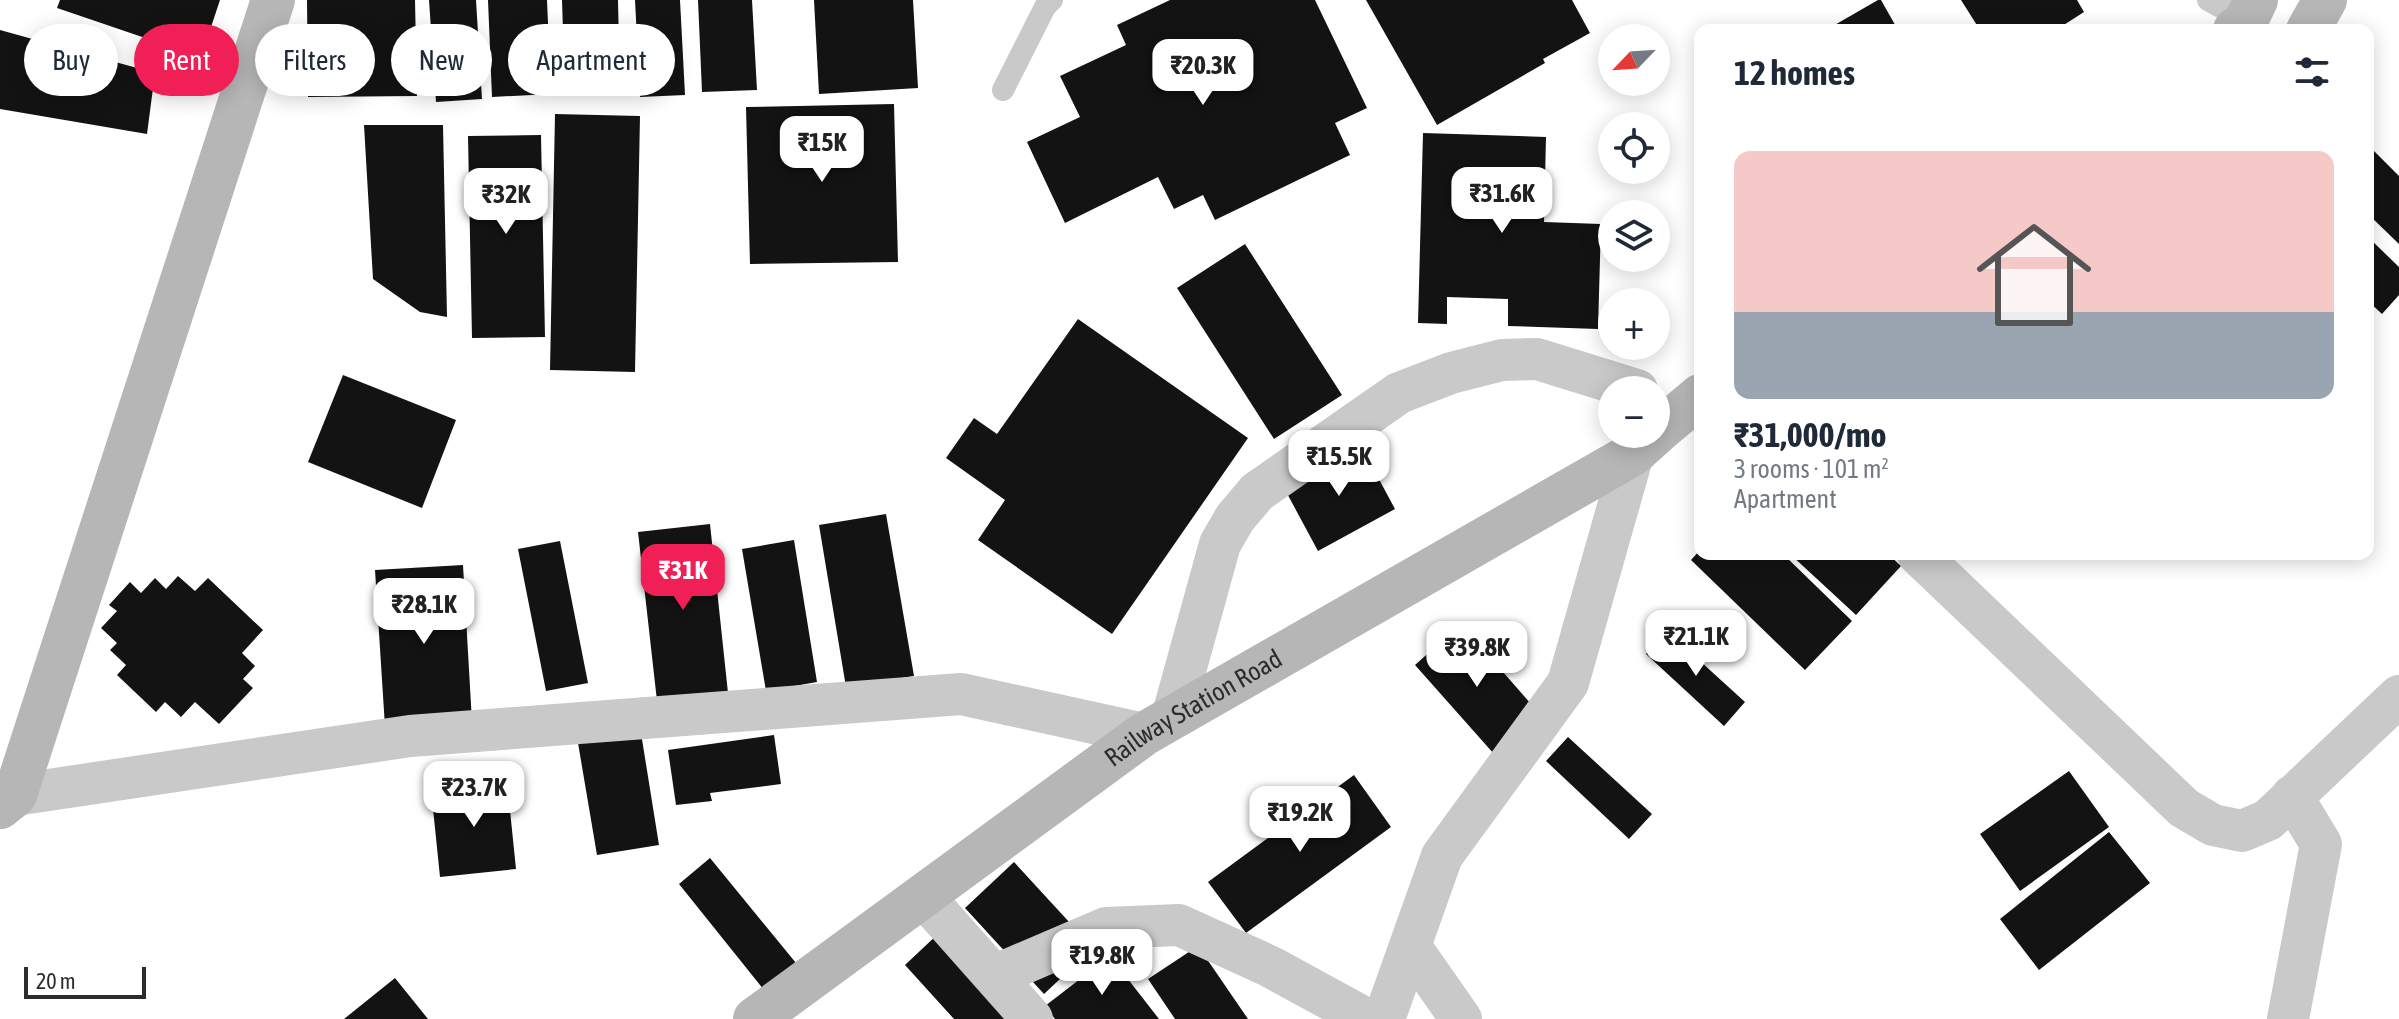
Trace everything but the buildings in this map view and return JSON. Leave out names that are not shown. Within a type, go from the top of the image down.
[{"type":"street","points":[[273,0],[7,801],[410,736],[961,694],[1158,726],[1220,544],[1235,518],[1257,492],[1399,393],[1451,373],[1502,360],[1537,359],[1598,378]]},
{"type":"street","points":[[2311,24],[2325,0]]},
{"type":"street","name":"Railway Station Road","points":[[755,1019],[1158,726],[1619,448]]},
{"type":"street","points":[[1384,1019],[1442,856],[1568,683],[1655,448]]},
{"type":"street","points":[[1924,560],[2184,808],[2213,825],[2242,831],[2268,820],[2399,696]]},
{"type":"street","points":[[2288,1019],[2321,844],[2292,796]]},
{"type":"street","points":[[923,896],[1032,1019]]},
{"type":"street","points":[[994,976],[1106,928],[1179,925],[1271,967],[1366,1019]]},
{"type":"street","points":[[1410,946],[1461,1019]]},
{"type":"lane","points":[[1003,90],[1045,7],[1052,0]]},
{"type":"lane","points":[[2208,0],[2250,20]]}]
